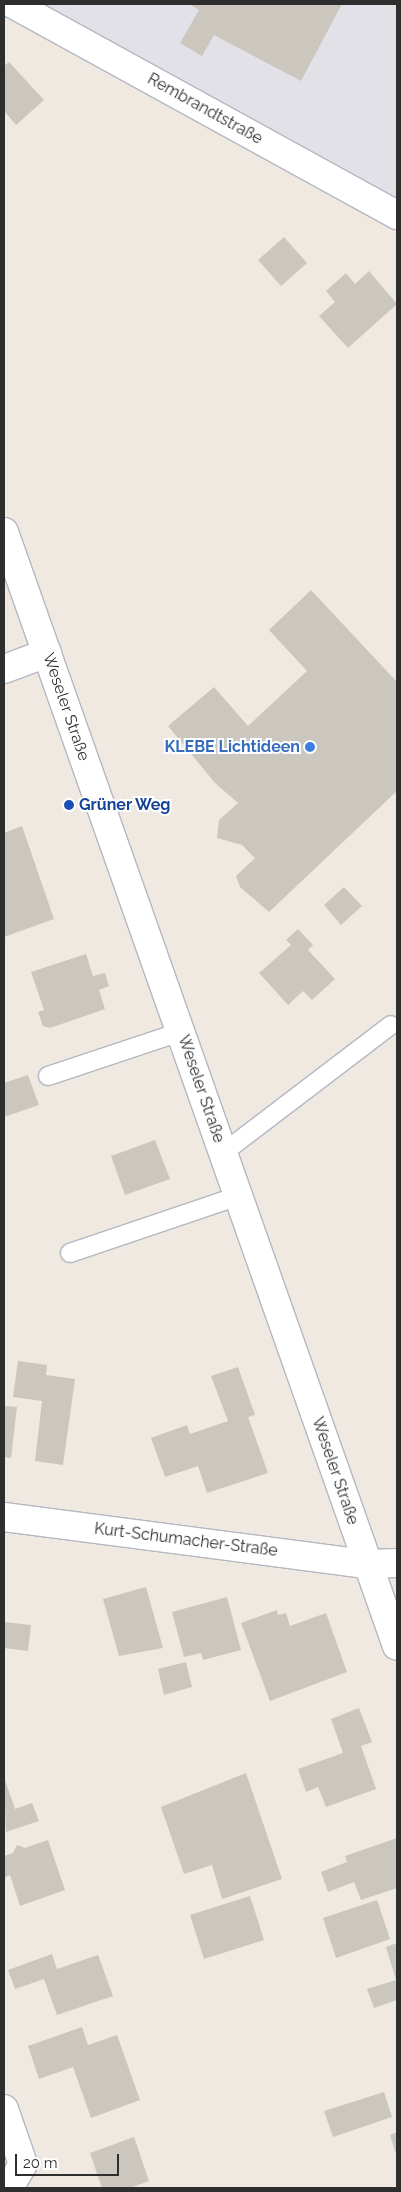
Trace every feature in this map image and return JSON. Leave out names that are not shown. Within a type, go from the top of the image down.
[{"type":"street","name":"Rembrandtstraße","points":[[13,4],[397,215]]},
{"type":"street","name":"Weseler Straße","points":[[4,532],[397,1646]]},
{"type":"street","points":[[4,669],[47,653]]},
{"type":"street","name":"Kurt-Schumacher-Straße","points":[[4,1517],[368,1564],[397,1563]]},
{"type":"street","points":[[4,2109],[23,2164],[9,2188]]},
{"type":"lane","points":[[223,1152],[391,1025]]},
{"type":"lane","points":[[48,1076],[180,1032]]},
{"type":"lane","points":[[70,1253],[238,1196]]},
{"type":"shaded area","points":[[24,4],[397,4],[397,203]]},
{"type":"building","points":[[189,4],[342,4],[301,81],[214,35],[202,56],[180,43],[199,10]]},
{"type":"building","points":[[9,62],[44,100],[16,125],[4,111],[4,66]]},
{"type":"building","points":[[284,237],[307,263],[281,286],[258,260]]},
{"type":"building","points":[[369,271],[397,304],[348,348],[319,316],[335,302],[326,291],[346,273],[355,284]]},
{"type":"building","name":"KLEBE Lichtideen","points":[[311,590],[397,682],[397,791],[269,912],[240,887],[236,876],[255,858],[242,845],[217,838],[219,820],[238,803],[215,783],[168,726],[214,687],[248,726],[307,671],[269,630]]},
{"type":"building","points":[[22,826],[54,919],[4,937],[4,833]]},
{"type":"building","points":[[344,887],[362,906],[341,925],[324,905]]},
{"type":"building","points":[[298,929],[313,945],[308,950],[335,979],[312,1000],[303,991],[288,1005],[259,973],[291,945],[286,940]]},
{"type":"building","points":[[86,954],[93,976],[105,973],[109,986],[99,990],[105,1009],[50,1028],[43,1026],[38,1012],[44,1010],[31,972]]},
{"type":"building","points":[[28,1075],[39,1105],[4,1117],[4,1083]]},
{"type":"building","points":[[155,1140],[170,1179],[125,1195],[111,1156]]},
{"type":"building","points":[[18,1361],[47,1365],[46,1375],[75,1379],[63,1465],[35,1461],[42,1401],[13,1397]]},
{"type":"building","points":[[238,1367],[255,1415],[248,1417],[268,1473],[207,1493],[198,1466],[165,1477],[151,1438],[187,1425],[190,1434],[228,1421],[211,1376]]},
{"type":"building","points":[[4,1406],[17,1407],[11,1458],[4,1457]]},
{"type":"building","points":[[146,1587],[163,1648],[119,1656],[103,1599]]},
{"type":"building","points":[[227,1597],[241,1650],[203,1660],[201,1653],[184,1657],[172,1612]]},
{"type":"building","points":[[277,1610],[278,1615],[286,1613],[290,1626],[326,1613],[347,1672],[270,1701],[241,1623]]},
{"type":"building","points":[[4,1622],[31,1625],[28,1651],[4,1648]]},
{"type":"building","points":[[186,1662],[192,1687],[164,1695],[158,1669]]},
{"type":"building","points":[[359,1708],[372,1742],[361,1746],[376,1789],[326,1807],[318,1787],[306,1792],[298,1769],[343,1753],[331,1719]]},
{"type":"building","points":[[246,1773],[282,1879],[222,1899],[212,1865],[184,1874],[161,1807]]},
{"type":"building","points":[[4,1777],[15,1809],[32,1803],[39,1821],[6,1832]]},
{"type":"building","points":[[397,1838],[397,1888],[361,1900],[354,1882],[328,1892],[321,1872],[347,1862],[345,1856]]},
{"type":"building","points":[[48,1840],[65,1890],[20,1906],[10,1875],[4,1878],[4,1856],[13,1853],[17,1845],[25,1848]]},
{"type":"building","points":[[250,1896],[264,1940],[204,1959],[190,1915]]},
{"type":"building","points":[[377,1900],[390,1939],[336,1958],[323,1918]]},
{"type":"building","points":[[397,1943],[397,2000],[374,2008],[367,1989],[396,1980],[386,1947]]},
{"type":"building","points":[[52,1954],[57,1969],[98,1955],[113,1996],[57,2015],[44,1979],[15,1989],[8,1970]]},
{"type":"building","points":[[82,2027],[88,2045],[117,2035],[140,2100],[91,2118],[73,2067],[39,2079],[28,2046]]},
{"type":"building","points":[[384,2092],[392,2117],[333,2137],[324,2111]]},
{"type":"building","points":[[397,2132],[397,2157],[390,2135]]},
{"type":"building","points":[[134,2137],[149,2181],[130,2188],[102,2188],[90,2153]]},
{"type":"place","name":"KLEBE Lichtideen","points":[[310,747]]},
{"type":"place","name":"Grüner Weg","points":[[69,805]]}]
